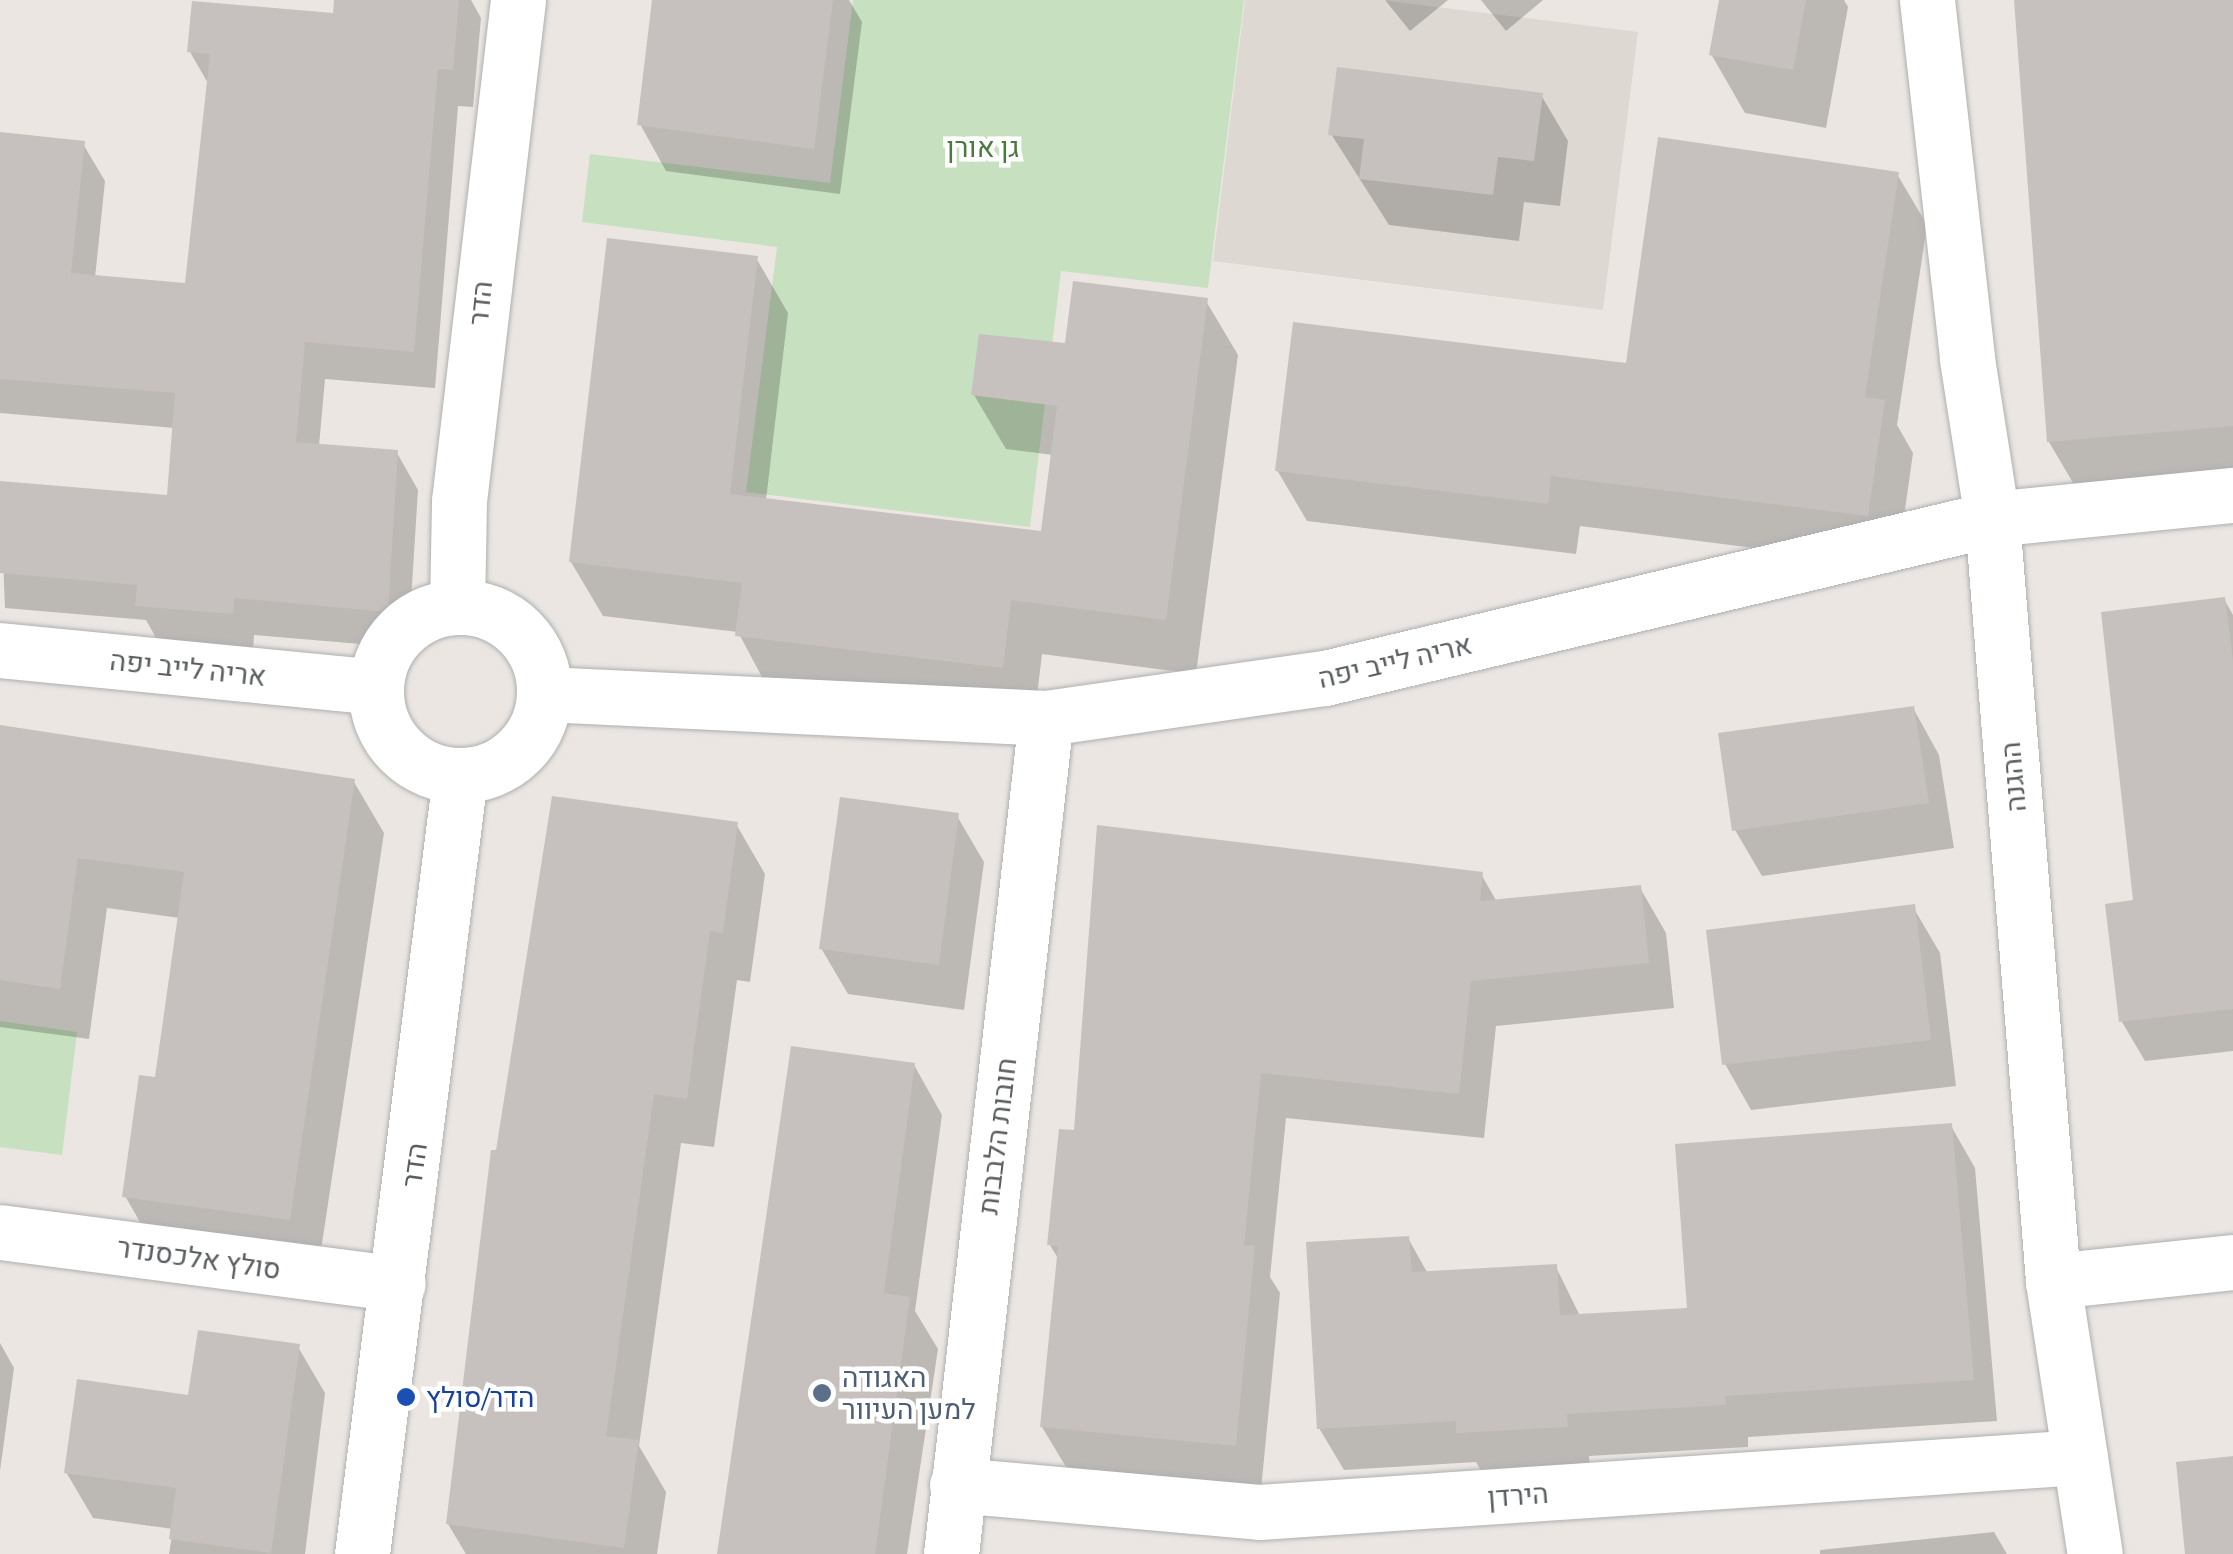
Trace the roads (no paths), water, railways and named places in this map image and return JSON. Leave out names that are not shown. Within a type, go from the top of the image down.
[{"type":"street","name":"הדר","points":[[458,607],[459,500],[518,0]]},
{"type":"street","name":"ההגנה","points":[[1927,0],[1967,360],[1992,519],[2052,1281],[2095,1554]]},
{"type":"street","name":"אריה לייב יפה","points":[[546,694],[1046,718],[1324,678],[1992,519],[2233,495]]},
{"type":"street","points":[[458,607],[486,611],[513,625],[539,659],[546,694],[534,734],[514,757],[460,776],[421,766],[398,748],[381,723],[375,687],[382,658],[398,633],[429,613],[458,607]]},
{"type":"street","name":"אריה לייב יפה","points":[[0,650],[375,687]]},
{"type":"street","name":"חובות הלבבות","points":[[951,1554],[1046,718]]},
{"type":"street","name":"הדר","points":[[362,1554],[460,776]]},
{"type":"street","name":"סולץ אלכסנדר","points":[[0,1232],[398,1284]]},
{"type":"street","points":[[2052,1281],[2233,1262]]},
{"type":"street","name":"הירדן","points":[[956,1486],[1259,1512],[2080,1457]]},
{"type":"place","name":"האגודה למען העיוור","points":[[822,1393]]},
{"type":"place","name":"הדר/סולץ","points":[[406,1397]]},
{"type":"park label","name":"גן אורן","points":[[983,147]]}]
